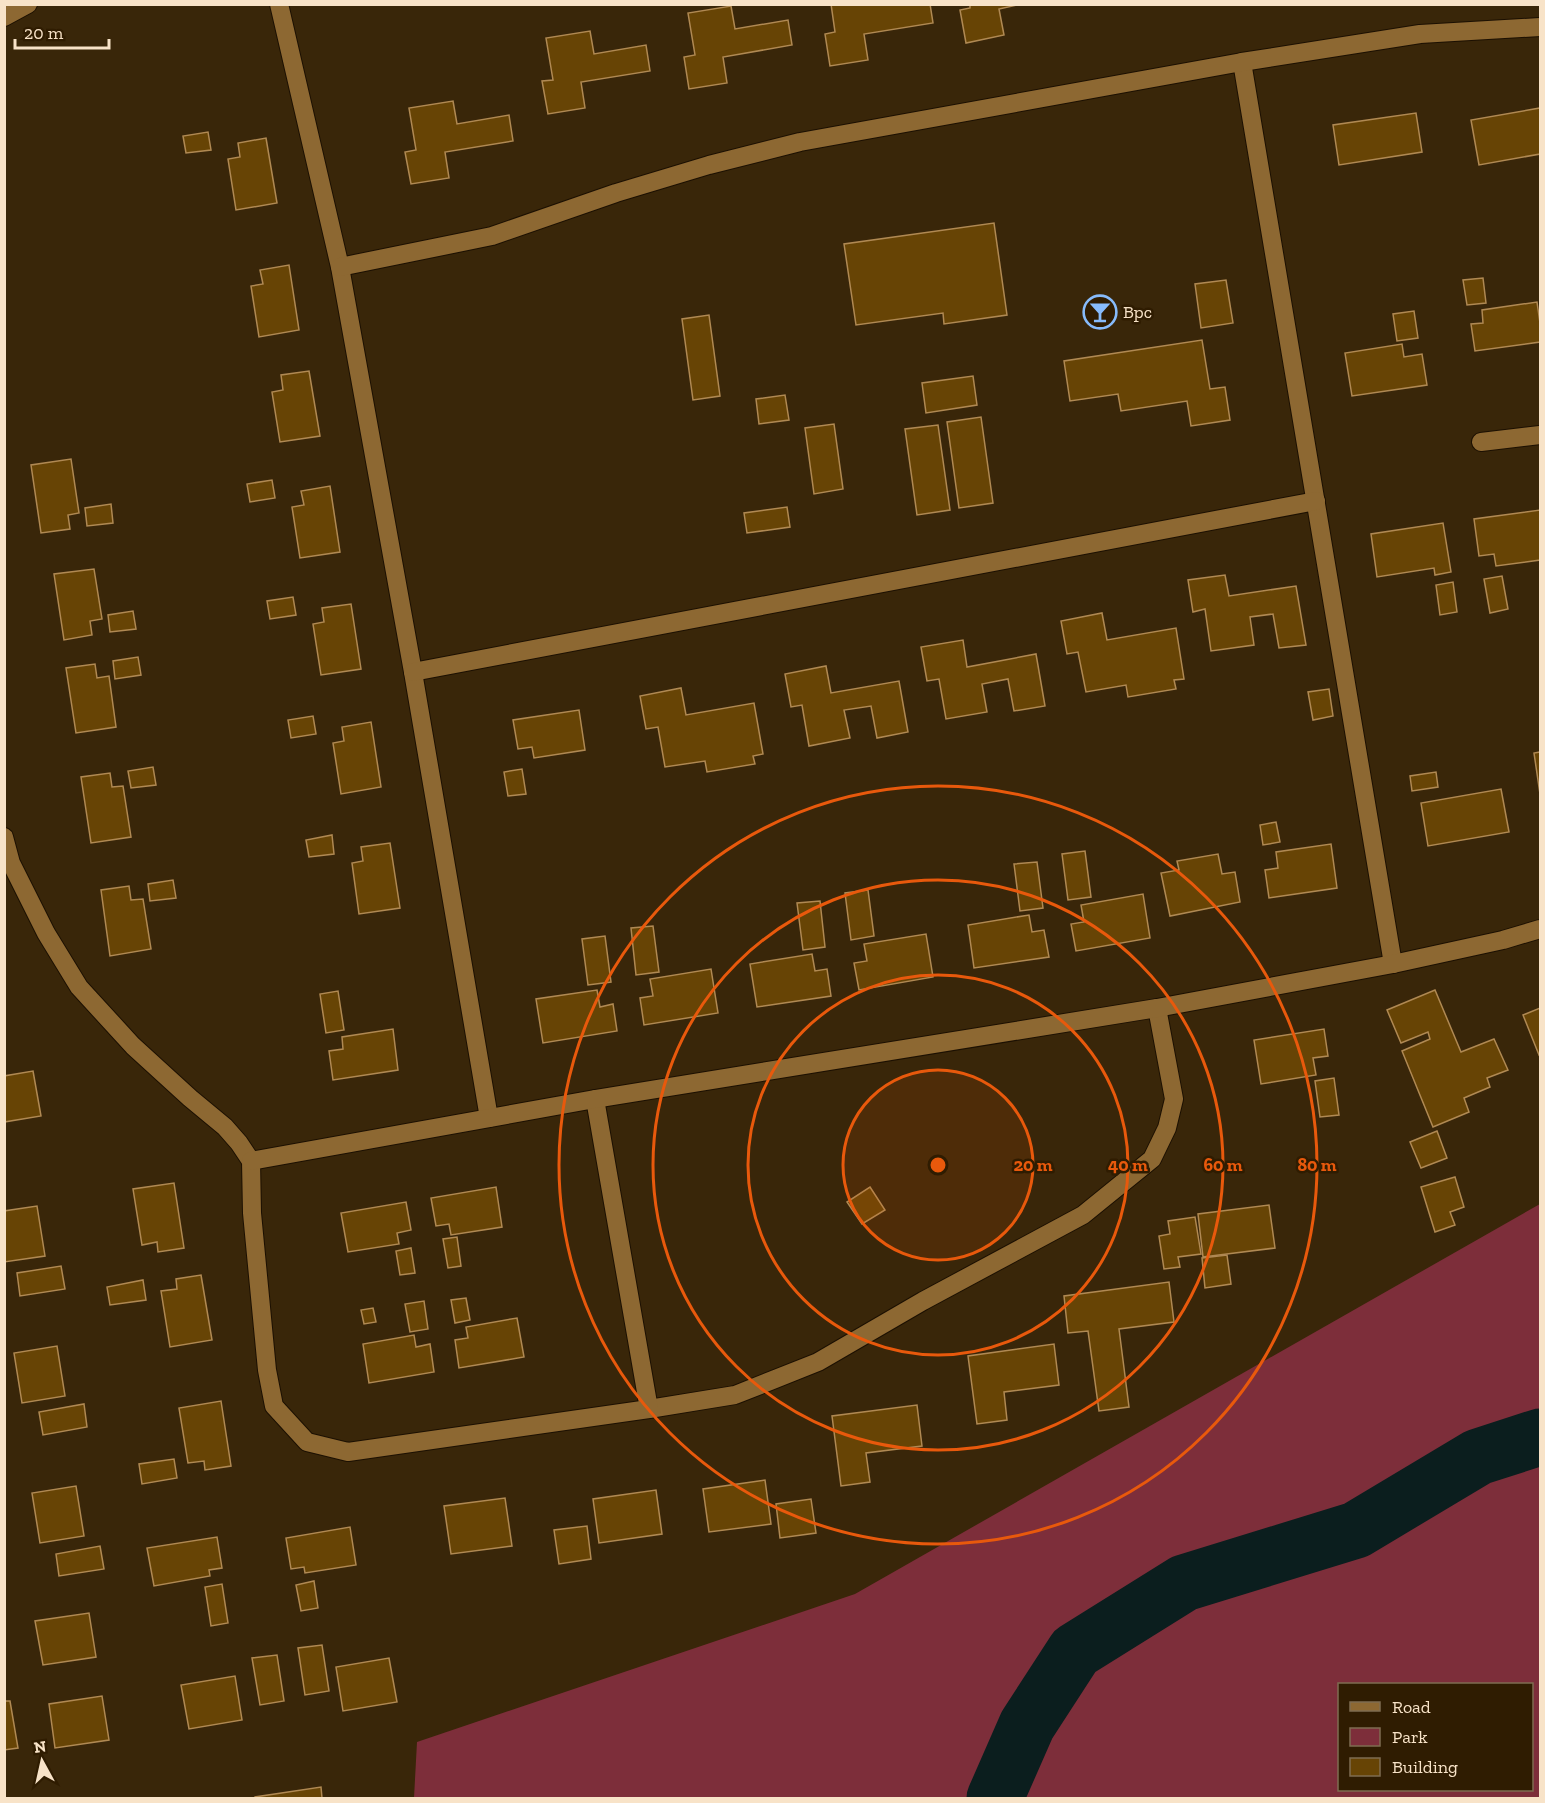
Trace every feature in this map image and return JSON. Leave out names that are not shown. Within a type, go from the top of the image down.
[{"type":"street","points":[[4,17],[28,4]]},
{"type":"street","points":[[279,4],[340,267],[413,672],[489,1118]]},
{"type":"street","points":[[340,267],[492,236],[616,193],[709,165],[800,142],[1242,62],[1420,34],[1540,27]]},
{"type":"street","points":[[1242,62],[1393,964]]},
{"type":"street","points":[[1480,442],[1540,435]]},
{"type":"street","points":[[413,672],[1316,501]]},
{"type":"street","points":[[4,837],[8,863],[46,933],[79,987],[134,1046],[225,1127],[239,1143],[250,1161],[252,1213],[268,1379],[274,1406],[307,1442],[348,1452],[735,1395],[818,1362],[1083,1215],[1152,1159],[1167,1128],[1174,1099],[1157,1008]]},
{"type":"street","points":[[250,1161],[595,1099],[1157,1008],[1393,964],[1503,940],[1540,929]]},
{"type":"street","points":[[595,1099],[649,1409]]},
{"type":"green space","points":[[1540,1204],[1540,1798],[414,1798],[417,1742],[855,1594]]},
{"type":"building","points":[[831,4],[930,4],[933,23],[864,34],[868,60],[830,66],[825,34],[835,32]]},
{"type":"building","points":[[970,4],[1021,4],[999,9],[1004,35],[966,43],[960,10],[970,8]]},
{"type":"building","points":[[731,6],[735,29],[788,20],[792,45],[723,57],[727,83],[689,89],[684,57],[695,55],[688,13]]},
{"type":"building","points":[[590,31],[594,54],[646,45],[650,71],[581,82],[585,108],[548,114],[542,81],[553,80],[546,38]]},
{"type":"building","points":[[453,101],[457,124],[509,115],[513,141],[445,152],[449,178],[411,184],[405,152],[416,150],[409,108]]},
{"type":"building","points":[[1540,108],[1540,154],[1479,165],[1471,120]]},
{"type":"building","points":[[1416,113],[1422,152],[1339,165],[1333,125]]},
{"type":"building","points":[[208,132],[211,150],[186,153],[183,136]]},
{"type":"building","points":[[266,138],[277,203],[236,210],[228,159],[240,157],[238,143]]},
{"type":"building","points":[[994,223],[1007,315],[944,324],[943,313],[856,325],[844,244]]},
{"type":"building","points":[[289,265],[299,330],[259,337],[251,286],[263,284],[260,270]]},
{"type":"building","points":[[1483,278],[1486,303],[1467,305],[1463,280]]},
{"type":"building","points":[[1226,280],[1233,323],[1201,328],[1195,284]]},
{"type":"building","points":[[1537,302],[1540,342],[1475,351],[1471,324],[1483,323],[1482,310]]},
{"type":"building","points":[[1414,311],[1418,338],[1397,341],[1393,314]]},
{"type":"building","points":[[709,315],[720,396],[693,400],[682,319]]},
{"type":"building","points":[[1202,340],[1210,389],[1225,387],[1230,420],[1191,426],[1187,401],[1121,411],[1118,394],[1070,401],[1064,361]]},
{"type":"building","points":[[1402,344],[1404,357],[1422,354],[1427,385],[1352,396],[1345,353]]},
{"type":"building","points":[[309,371],[320,436],[280,442],[272,392],[283,390],[281,375]]},
{"type":"building","points":[[973,376],[977,405],[926,413],[922,383]]},
{"type":"building","points":[[785,395],[789,420],[759,424],[756,399]]},
{"type":"building","points":[[981,417],[993,503],[959,508],[947,422]]},
{"type":"building","points":[[834,424],[843,489],[814,494],[805,428]]},
{"type":"building","points":[[938,425],[950,510],[917,515],[905,429]]},
{"type":"building","points":[[71,459],[79,513],[68,515],[70,529],[41,533],[31,465]]},
{"type":"building","points":[[272,480],[275,498],[250,502],[247,484]]},
{"type":"building","points":[[330,486],[340,552],[300,558],[292,507],[304,505],[301,491]]},
{"type":"building","points":[[111,504],[113,523],[87,526],[85,508]]},
{"type":"building","points":[[787,507],[790,527],[747,533],[744,513]]},
{"type":"building","points":[[1540,510],[1540,560],[1496,566],[1494,554],[1479,556],[1474,519]]},
{"type":"building","points":[[1443,523],[1451,572],[1435,575],[1434,568],[1377,577],[1371,534]]},
{"type":"building","points":[[94,569],[102,619],[90,621],[92,635],[64,640],[54,574]]},
{"type":"building","points":[[1225,575],[1229,596],[1296,586],[1306,645],[1279,648],[1273,614],[1250,617],[1254,645],[1211,651],[1205,609],[1193,612],[1188,580]]},
{"type":"building","points":[[1502,576],[1508,609],[1490,613],[1484,579]]},
{"type":"building","points":[[1453,582],[1457,612],[1440,615],[1436,585]]},
{"type":"building","points":[[293,597],[296,615],[270,619],[267,601]]},
{"type":"building","points":[[351,604],[361,669],[321,675],[313,624],[324,622],[322,608]]},
{"type":"building","points":[[133,611],[136,629],[110,632],[108,615]]},
{"type":"building","points":[[1102,613],[1107,640],[1176,628],[1184,679],[1174,680],[1176,689],[1128,697],[1126,685],[1086,692],[1078,652],[1067,654],[1061,621]]},
{"type":"building","points":[[963,640],[967,667],[1036,654],[1045,706],[1014,711],[1008,679],[982,684],[987,712],[946,719],[939,679],[927,681],[921,647]]},
{"type":"building","points":[[138,657],[141,675],[115,679],[113,661]]},
{"type":"building","points":[[95,664],[97,678],[109,676],[116,727],[76,733],[66,668]]},
{"type":"building","points":[[826,666],[831,693],[899,681],[908,732],[877,738],[871,706],[844,710],[850,738],[809,746],[802,705],[791,707],[785,674]]},
{"type":"building","points":[[681,688],[686,715],[754,703],[763,754],[753,756],[755,764],[707,772],[705,761],[665,767],[658,727],[646,729],[640,696]]},
{"type":"building","points":[[1329,689],[1333,716],[1313,720],[1308,692]]},
{"type":"building","points":[[579,710],[585,750],[534,758],[532,747],[518,749],[513,720]]},
{"type":"building","points":[[313,716],[316,734],[291,738],[288,720]]},
{"type":"building","points":[[371,722],[381,787],[341,794],[333,743],[344,741],[342,727]]},
{"type":"building","points":[[1540,752],[1540,794],[1534,753]]},
{"type":"building","points":[[153,767],[156,785],[131,788],[128,771]]},
{"type":"building","points":[[522,769],[526,794],[508,796],[504,772]]},
{"type":"building","points":[[1436,772],[1438,787],[1412,791],[1410,776]]},
{"type":"building","points":[[110,773],[112,787],[123,786],[131,837],[91,843],[81,777]]},
{"type":"building","points":[[1501,789],[1509,832],[1428,846],[1421,803]]},
{"type":"building","points":[[1276,822],[1280,842],[1263,845],[1260,825]]},
{"type":"building","points":[[332,835],[334,854],[309,857],[306,840]]},
{"type":"building","points":[[390,843],[400,908],[359,914],[352,863],[363,861],[361,847]]},
{"type":"building","points":[[1331,844],[1337,888],[1269,898],[1265,870],[1278,868],[1276,852]]},
{"type":"building","points":[[1085,851],[1091,897],[1068,900],[1062,854]]},
{"type":"building","points":[[1218,854],[1222,874],[1235,872],[1240,902],[1170,916],[1161,873],[1179,870],[1177,861]]},
{"type":"building","points":[[1037,862],[1043,908],[1020,911],[1014,864]]},
{"type":"building","points":[[173,880],[176,898],[150,901],[148,884]]},
{"type":"building","points":[[129,886],[131,900],[143,899],[151,949],[110,956],[101,890]]},
{"type":"building","points":[[868,890],[874,936],[851,940],[845,893]]},
{"type":"building","points":[[1143,894],[1150,938],[1076,951],[1071,924],[1084,922],[1081,905]]},
{"type":"building","points":[[820,901],[825,947],[803,950],[797,903]]},
{"type":"building","points":[[1029,915],[1032,932],[1044,930],[1049,957],[974,968],[968,925]]},
{"type":"building","points":[[653,926],[659,972],[636,975],[631,928]]},
{"type":"building","points":[[926,934],[933,977],[859,990],[854,963],[867,961],[864,944]]},
{"type":"building","points":[[605,936],[611,982],[588,985],[582,939]]},
{"type":"building","points":[[812,954],[815,971],[827,969],[831,996],[757,1007],[750,964]]},
{"type":"building","points":[[711,969],[718,1013],[644,1025],[640,998],[653,996],[650,979]]},
{"type":"building","points":[[597,990],[600,1007],[613,1004],[617,1031],[543,1043],[536,999]]},
{"type":"building","points":[[1435,990],[1461,1052],[1494,1039],[1508,1070],[1487,1078],[1490,1087],[1464,1098],[1469,1112],[1433,1127],[1402,1051],[1430,1039],[1428,1032],[1401,1043],[1387,1010]]},
{"type":"building","points":[[338,991],[344,1030],[326,1033],[320,994]]},
{"type":"building","points":[[1540,1008],[1540,1054],[1539,1055],[1523,1015]]},
{"type":"building","points":[[393,1029],[398,1070],[333,1080],[329,1051],[343,1049],[342,1037]]},
{"type":"building","points":[[1324,1029],[1328,1056],[1313,1058],[1316,1075],[1261,1084],[1254,1040]]},
{"type":"building","points":[[33,1071],[41,1116],[4,1122],[4,1076]]},
{"type":"building","points":[[1334,1078],[1339,1115],[1320,1117],[1315,1081]]},
{"type":"building","points":[[1437,1131],[1447,1158],[1421,1168],[1410,1142]]},
{"type":"building","points":[[1455,1177],[1464,1207],[1450,1212],[1455,1225],[1435,1232],[1421,1187]]},
{"type":"building","points":[[174,1183],[184,1248],[158,1252],[157,1242],[142,1245],[133,1189]]},
{"type":"building","points":[[496,1187],[502,1227],[451,1235],[449,1224],[436,1226],[431,1198]]},
{"type":"building","points":[[870,1187],[885,1210],[862,1224],[847,1202]]},
{"type":"building","points":[[406,1202],[411,1230],[397,1233],[399,1244],[348,1252],[341,1213]]},
{"type":"building","points":[[1269,1205],[1275,1248],[1203,1257],[1198,1214]]},
{"type":"building","points":[[37,1206],[45,1256],[4,1262],[4,1211]]},
{"type":"building","points":[[1195,1217],[1201,1254],[1178,1257],[1180,1267],[1164,1269],[1159,1236],[1170,1234],[1168,1221]]},
{"type":"building","points":[[457,1237],[461,1266],[448,1268],[443,1239]]},
{"type":"building","points":[[411,1248],[415,1273],[400,1275],[396,1251]]},
{"type":"building","points":[[1227,1255],[1231,1284],[1205,1288],[1202,1258]]},
{"type":"building","points":[[61,1266],[65,1289],[20,1296],[17,1273]]},
{"type":"building","points":[[201,1275],[212,1340],[170,1347],[161,1291],[177,1289],[176,1279]]},
{"type":"building","points":[[143,1280],[146,1300],[110,1305],[107,1287]]},
{"type":"building","points":[[1169,1282],[1174,1322],[1119,1329],[1129,1407],[1099,1411],[1088,1331],[1068,1333],[1064,1296]]},
{"type":"building","points":[[466,1298],[470,1320],[455,1323],[451,1300]]},
{"type":"building","points":[[424,1301],[428,1329],[410,1332],[405,1304]]},
{"type":"building","points":[[373,1308],[376,1322],[364,1324],[361,1310]]},
{"type":"building","points":[[517,1318],[524,1357],[459,1368],[455,1340],[468,1338],[466,1327]]},
{"type":"building","points":[[414,1335],[416,1347],[430,1344],[434,1372],[369,1383],[363,1344]]},
{"type":"building","points":[[1054,1344],[1059,1385],[1004,1392],[1007,1420],[977,1424],[968,1356]]},
{"type":"building","points":[[57,1346],[65,1396],[22,1403],[14,1353]]},
{"type":"building","points":[[221,1401],[231,1466],[205,1470],[204,1461],[188,1463],[179,1408]]},
{"type":"building","points":[[84,1404],[87,1427],[43,1435],[39,1412]]},
{"type":"building","points":[[917,1405],[922,1446],[866,1453],[870,1482],[841,1486],[832,1416]]},
{"type":"building","points":[[174,1459],[177,1478],[142,1484],[139,1464]]},
{"type":"building","points":[[765,1480],[771,1524],[709,1532],[703,1489]]},
{"type":"building","points":[[76,1486],[84,1536],[40,1543],[32,1493]]},
{"type":"building","points":[[656,1490],[662,1534],[599,1543],[593,1499]]},
{"type":"building","points":[[505,1498],[512,1546],[451,1554],[444,1506]]},
{"type":"building","points":[[811,1499],[816,1533],[780,1538],[776,1504]]},
{"type":"building","points":[[587,1526],[591,1559],[559,1564],[554,1530]]},
{"type":"building","points":[[350,1527],[356,1565],[305,1573],[304,1567],[291,1569],[286,1538]]},
{"type":"building","points":[[217,1537],[222,1568],[209,1570],[210,1576],[154,1586],[147,1548]]},
{"type":"building","points":[[100,1546],[104,1569],[59,1576],[56,1554]]},
{"type":"building","points":[[314,1581],[318,1608],[301,1611],[296,1585]]},
{"type":"building","points":[[222,1584],[228,1623],[211,1626],[205,1587]]},
{"type":"building","points":[[89,1613],[96,1657],[43,1665],[35,1621]]},
{"type":"building","points":[[322,1645],[329,1691],[305,1695],[298,1648]]},
{"type":"building","points":[[277,1655],[284,1701],[260,1705],[252,1658]]},
{"type":"building","points":[[389,1658],[397,1702],[343,1711],[336,1667]]},
{"type":"building","points":[[235,1676],[242,1720],[189,1729],[181,1685]]},
{"type":"building","points":[[102,1696],[109,1740],[55,1748],[49,1704]]},
{"type":"building","points":[[4,1701],[10,1701],[18,1748],[4,1750]]},
{"type":"building","points":[[321,1787],[322,1798],[255,1798],[255,1797]]},
{"type":"waterway","points":[[995,1798],[1027,1725],[1075,1651],[1184,1583],[1356,1530],[1478,1457],[1540,1437]]},
{"type":"place","name":"Bpc","points":[[1100,312]]}]
